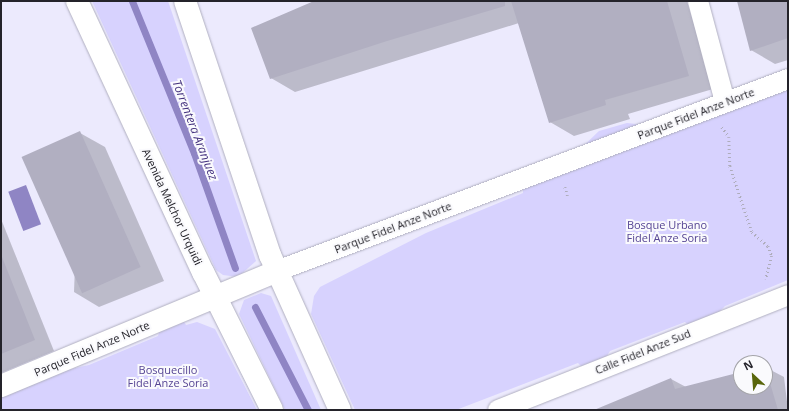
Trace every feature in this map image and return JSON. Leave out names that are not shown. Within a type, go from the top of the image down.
[{"type":"main road","name":"Avenida Melchor Urquidi","points":[[77,1],[215,297],[272,410]]},
{"type":"main road","points":[[184,1],[277,271],[340,410]]},
{"type":"main road","name":"Parque Fidel Anze Norte","points":[[1,386],[277,271]]},
{"type":"street","points":[[698,1],[725,102]]},
{"type":"street","name":"Parque Fidel Anze Norte","points":[[277,271],[788,79]]},
{"type":"street","name":"Calle Fidel Anze Sud","points":[[498,410],[788,295]]},
{"type":"path","points":[[720,124],[729,137],[730,166],[752,232],[768,246],[772,256],[766,284]]},
{"type":"path","points":[[563,182],[568,196]]},
{"type":"green space","points":[[92,1],[168,1],[256,261],[238,277],[223,275],[216,270]]},
{"type":"green space","name":"Bosque Urbano Fidel Anze Soria","points":[[788,84],[788,280],[725,306],[710,321],[690,327],[685,322],[610,351],[605,359],[593,365],[581,366],[578,363],[456,410],[355,410],[311,314],[314,296],[320,287],[426,233],[523,193],[523,185],[577,152],[599,131],[627,123],[645,125],[654,138],[658,139]]},
{"type":"green space","points":[[261,293],[271,296],[321,410],[285,410],[239,314],[244,300]]},
{"type":"green space","name":"Bosquecillo Fidel Anze Soria","points":[[183,320],[186,325],[197,322],[215,329],[257,410],[1,410],[1,384],[89,365],[158,336],[161,325]]},
{"type":"shaded area","points":[[26,185],[41,224],[23,231],[8,192]]},
{"type":"building","points":[[314,1],[505,1],[505,6],[387,41],[270,79],[251,28]]},
{"type":"building","points":[[511,1],[667,1],[689,76],[605,100],[606,105],[549,123]]},
{"type":"building","points":[[737,1],[788,1],[788,38],[750,51]]},
{"type":"building","points":[[80,131],[141,267],[82,293],[22,157]]},
{"type":"building","points":[[2,257],[35,340],[1,354],[1,258]]},
{"type":"building","points":[[733,374],[733,395],[773,395],[773,393],[778,410],[594,410],[671,378],[675,389]]},
{"type":"waterway","name":"Torrentera Aranjuez","points":[[132,1],[194,153],[235,268]]},
{"type":"waterway","name":"Torrentera Aranjuez","points":[[255,307],[308,410]]}]
